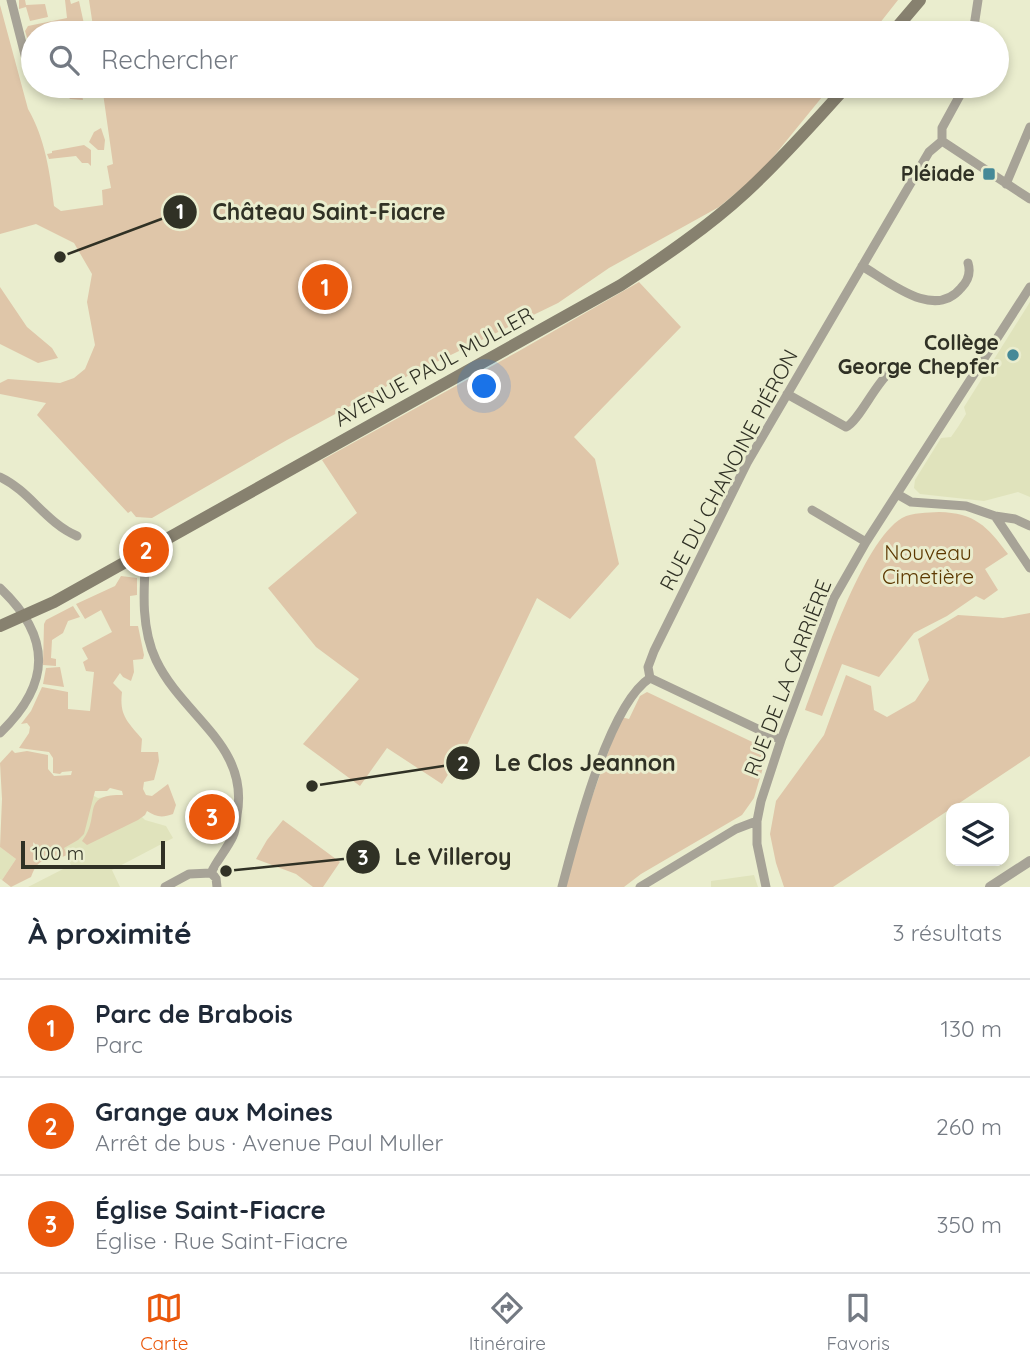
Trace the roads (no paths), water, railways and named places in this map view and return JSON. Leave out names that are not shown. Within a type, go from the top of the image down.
[{"type":"main road","points":[[902,21],[920,0]]},
{"type":"main road","name":"AVENUE PAUL MULLER","points":[[0,626],[25,616],[146,550],[621,285],[659,260],[744,194],[802,137],[836,98]]},
{"type":"street","points":[[10,0],[21,41]]},
{"type":"street","points":[[975,21],[978,0]]},
{"type":"street","name":"RUE DU CHANOINE PIÉRON","points":[[562,887],[581,817],[619,718],[636,691],[650,678],[648,667],[654,650],[737,484],[929,152],[942,141],[942,128],[958,98]]},
{"type":"street","points":[[1006,184],[1030,127]]},
{"type":"street","points":[[942,141],[1030,199]]},
{"type":"street","points":[[862,266],[920,299],[937,301],[952,297],[963,286],[969,274],[968,263]]},
{"type":"street","name":"RUE DE LA CARRIÈRE","points":[[766,887],[760,864],[757,821],[765,786],[834,598],[866,542],[1030,287]]},
{"type":"street","points":[[787,394],[842,426],[849,426],[854,423],[876,385],[887,375]]},
{"type":"street","points":[[0,477],[16,485],[62,530],[76,536]]},
{"type":"street","points":[[897,494],[916,503],[966,506],[995,516],[1016,519],[1030,526]]},
{"type":"street","points":[[812,510],[866,542]]},
{"type":"street","points":[[995,516],[1030,568]]},
{"type":"street","points":[[146,550],[145,623],[155,659],[176,694],[221,743],[239,786],[240,799],[234,834],[211,873]]},
{"type":"street","points":[[0,588],[17,604],[33,629],[38,673],[26,704],[0,733]]},
{"type":"street","points":[[650,678],[781,740]]},
{"type":"street","points":[[640,887],[736,829],[757,821]]},
{"type":"street","points":[[990,887],[1030,861]]},
{"type":"street","points":[[165,887],[189,874],[211,873],[216,878],[217,887]]},
{"type":"place","name":"Pléiade","points":[[989,174]]},
{"type":"place","name":"Château Saint-Fiacre","points":[[60,257]]},
{"type":"place","name":"Parc de Brabois","points":[[325,287]]},
{"type":"place","name":"Collège George Chepfer","points":[[1013,355]]},
{"type":"place","name":"Grange aux Moines","points":[[146,550]]},
{"type":"place","name":"Le Clos Jeannon","points":[[312,786]]},
{"type":"place","name":"Église Saint-Fiacre","points":[[212,817]]},
{"type":"place","name":"Le Villeroy","points":[[226,871]]},
{"type":"park label","name":"Nouveau Cimetière","points":[[928,565]]}]
